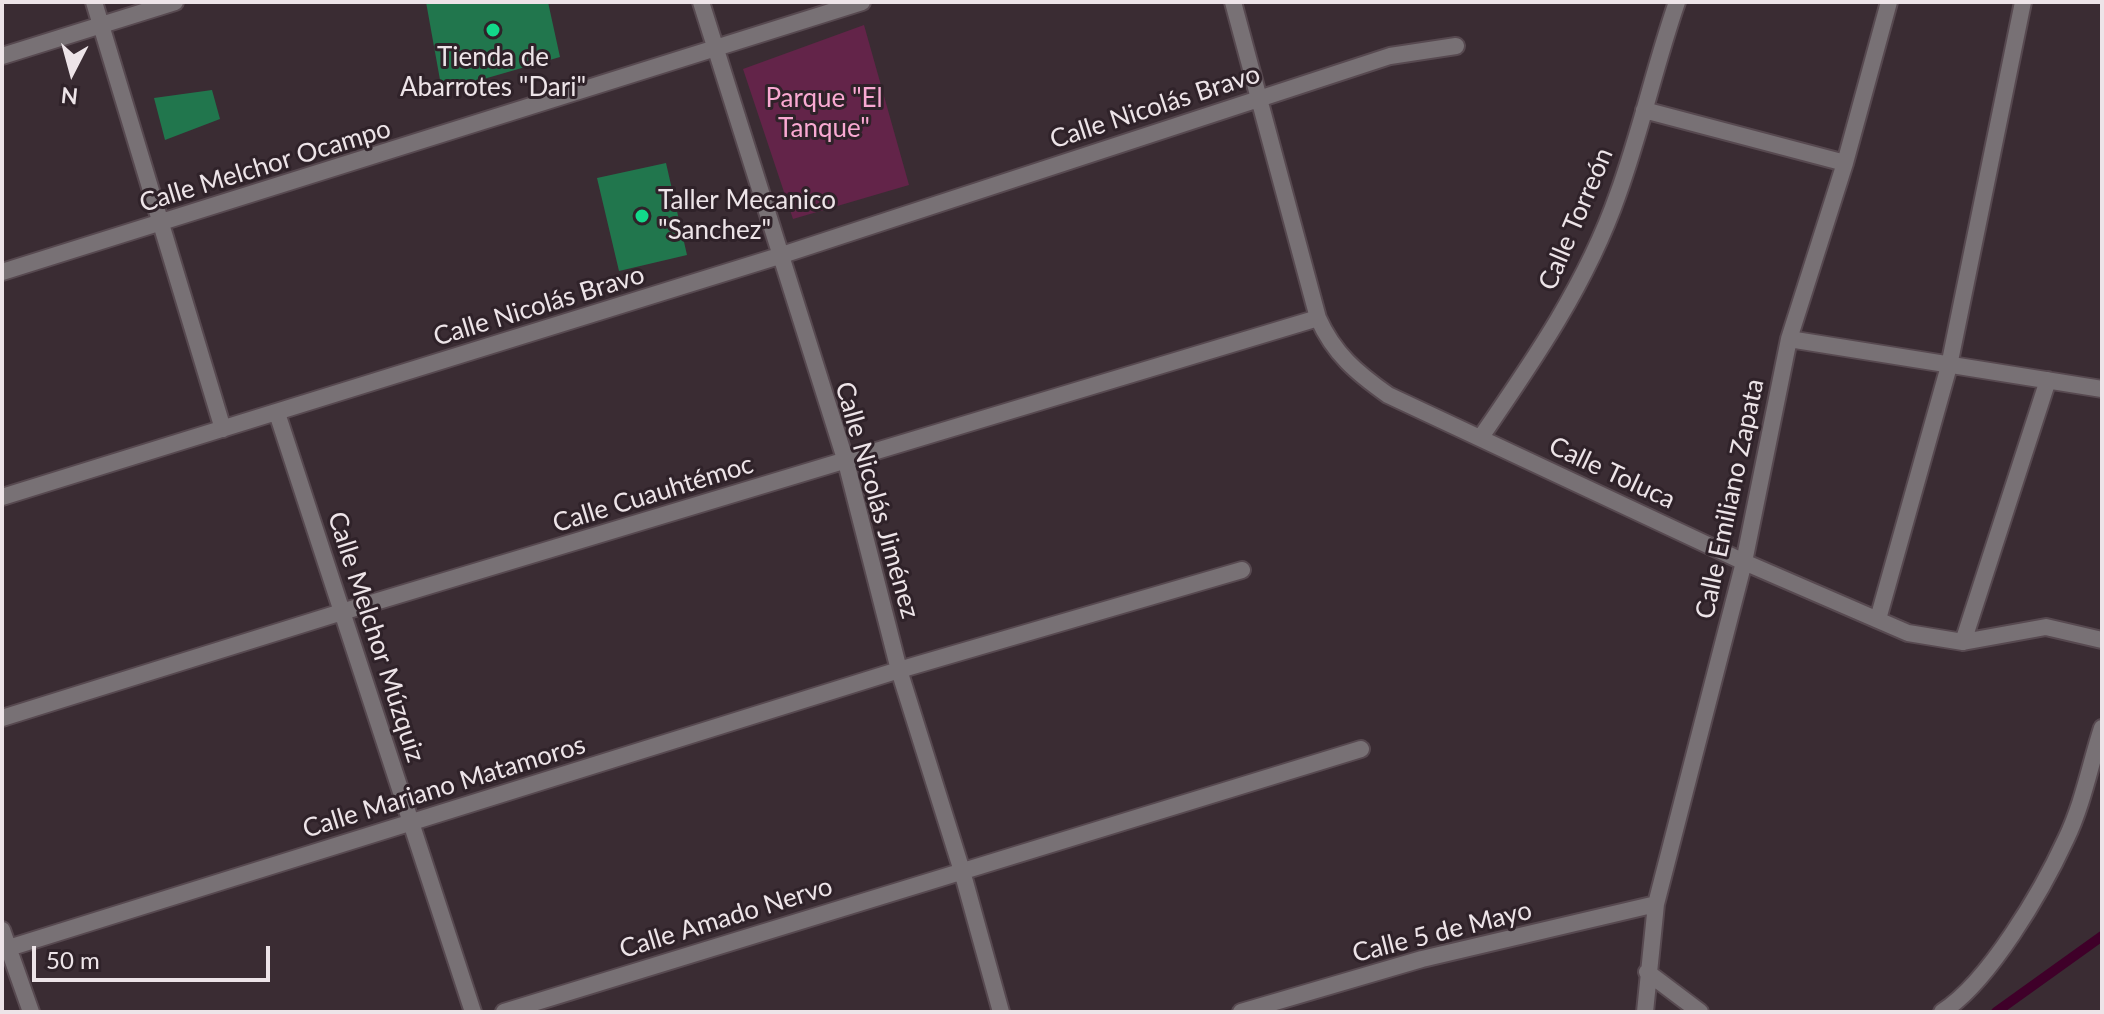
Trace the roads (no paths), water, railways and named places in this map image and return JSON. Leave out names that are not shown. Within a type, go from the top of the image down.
[{"type":"street","points":[[94,2],[223,429]]},
{"type":"street","points":[[2,56],[175,2]]},
{"type":"street","name":"Calle Nicolás Jiménez","points":[[701,2],[846,462],[899,670],[962,871],[1001,1012]]},
{"type":"street","name":"Calle Melchor Ocampo","points":[[2,272],[862,2]]},
{"type":"street","name":"Calle Toluca","points":[[1233,2],[1318,318],[1330,344],[1353,370],[1388,395],[1744,562],[1908,633],[1963,642],[2046,627],[2102,640]]},
{"type":"street","name":"Calle Torreón","points":[[1481,437],[1531,366],[1586,271],[1618,194],[1677,2]]},
{"type":"street","name":"Calle Emiliano Zapata","points":[[1645,1012],[1656,904],[1744,562],[1789,339],[1845,163],[1889,2]]},
{"type":"street","points":[[1878,619],[1949,366],[2023,2]]},
{"type":"street","name":"Calle Nicolás Bravo","points":[[2,497],[779,256],[1412,50],[1456,46]]},
{"type":"street","points":[[1644,110],[1845,163]]},
{"type":"street","name":"Calle Cuauhtémoc","points":[[2,718],[345,611],[1318,318]]},
{"type":"street","points":[[1789,339],[2102,389]]},
{"type":"street","points":[[1963,642],[2048,380]]},
{"type":"street","name":"Calle Melchor Múzquiz","points":[[277,413],[345,611],[409,824],[473,1012]]},
{"type":"street","name":"Calle Mariano Matamoros","points":[[5,949],[899,670],[1242,570]]},
{"type":"street","points":[[1942,1012],[1980,981],[2044,881],[2067,839],[2102,728]]},
{"type":"street","name":"Calle Amado Nervo","points":[[504,1012],[1361,749]]},
{"type":"street","name":"Calle 5 de Mayo","points":[[1241,1012],[1422,959],[1656,904]]},
{"type":"street","points":[[2,930],[5,949],[31,1012]]},
{"type":"street","points":[[1647,972],[1700,1012]]},
{"type":"waterway","points":[[1996,1012],[2102,936]]},
{"type":"place","name":"Tienda de Abarrotes \"Dari\"","points":[[493,30]]},
{"type":"place","name":"Taller Mecanico \"Sanchez\"","points":[[642,216]]},
{"type":"park label","name":"Parque \"El Tanque\"","points":[[824,114]]}]
